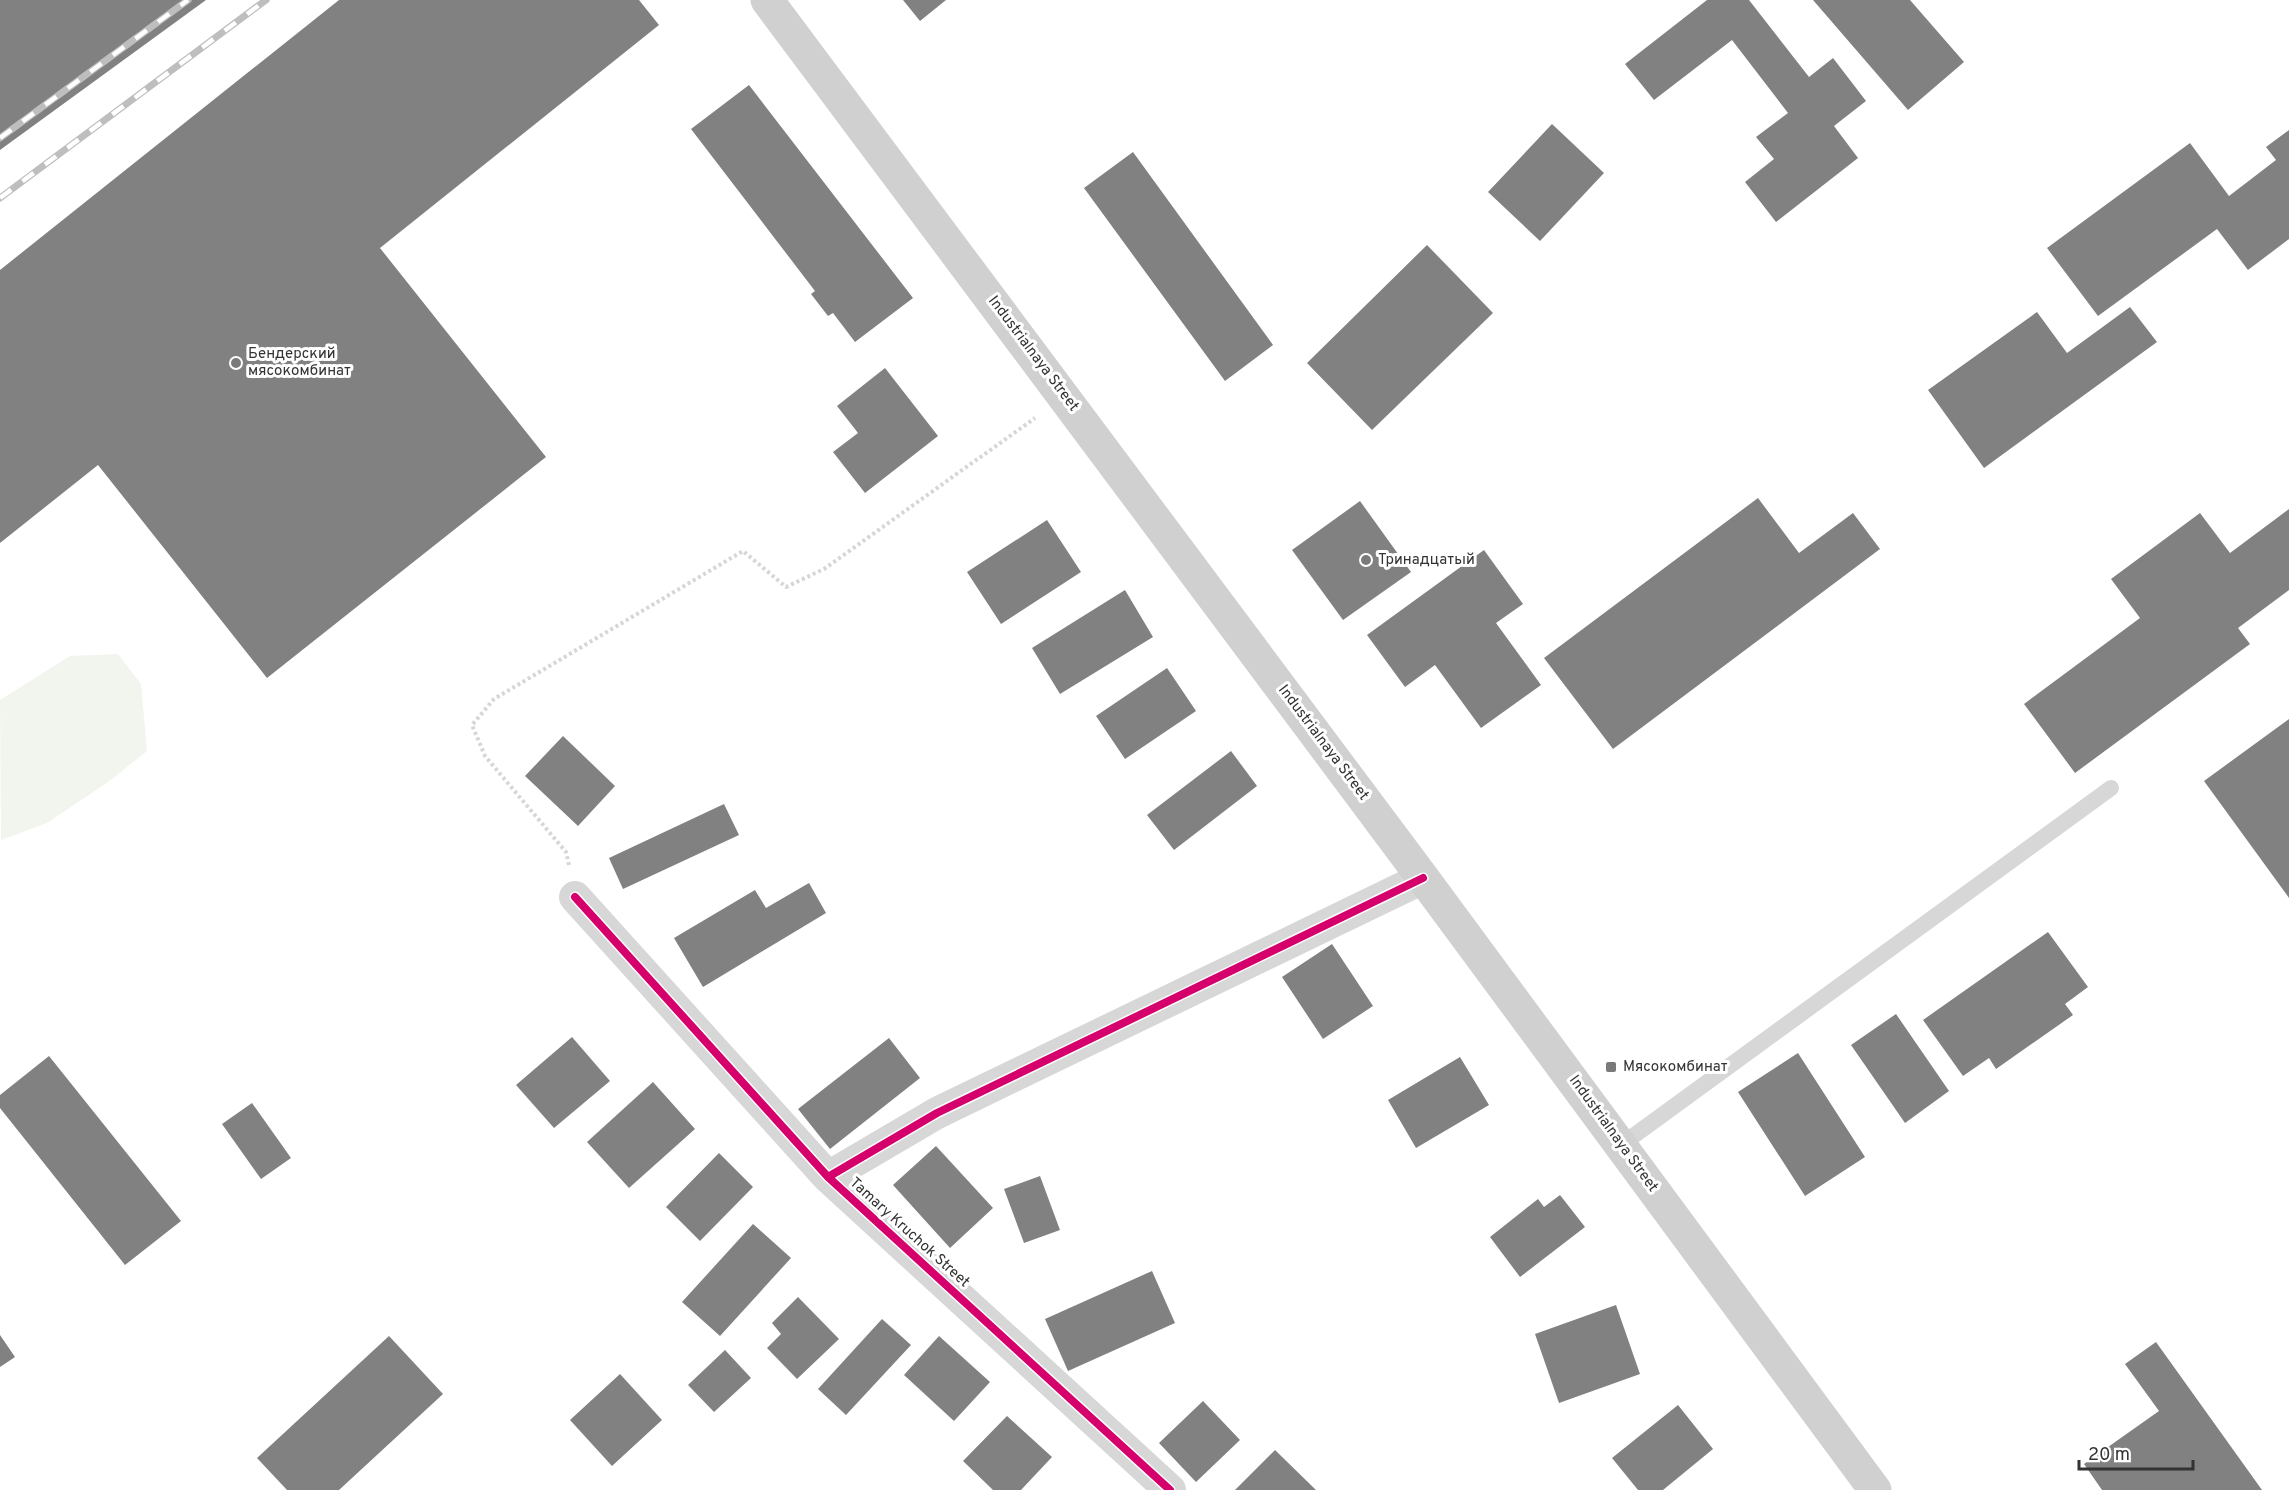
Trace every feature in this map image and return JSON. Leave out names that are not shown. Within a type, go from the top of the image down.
[{"type":"main road","name":"Industrialnaya Street","points":[[767,0],[1423,878],[1875,1490]]},
{"type":"street","points":[[828,1177],[937,1113],[1423,878]]},
{"type":"street","name":"Tamary Kruchok Street","points":[[575,897],[828,1177],[1170,1490]]},
{"type":"lane","points":[[1621,1146],[2111,788]]},
{"type":"path","points":[[575,897],[566,852],[486,756],[472,725],[494,699],[743,551],[786,587],[824,569],[1065,397]]},
{"type":"shaded area","points":[[118,654],[141,684],[147,751],[108,782],[47,823],[1,840],[0,700],[70,656]]},
{"type":"building","points":[[0,0],[206,0],[0,150]]},
{"type":"building","name":"Бендерский мясокомбинат","points":[[339,0],[639,0],[659,25],[380,248],[546,457],[267,678],[98,465],[0,543],[0,270]]},
{"type":"building","points":[[903,0],[946,0],[920,21]]},
{"type":"building","points":[[1707,0],[1749,0],[1809,77],[1833,58],[1866,101],[1834,126],[1858,158],[1776,222],[1745,182],[1774,159],[1756,137],[1788,113],[1732,40],[1654,100],[1625,64]]},
{"type":"building","points":[[1813,0],[1910,0],[1964,62],[1908,110]]},
{"type":"building","points":[[749,85],[913,298],[855,342],[833,313],[828,316],[811,294],[815,291],[691,129]]},
{"type":"building","points":[[1552,124],[1604,173],[1540,241],[1488,192]]},
{"type":"building","points":[[2289,130],[2289,239],[2248,270],[2217,229],[2098,316],[2047,248],[2190,143],[2229,196],[2276,160],[2266,147]]},
{"type":"building","points":[[1133,152],[1273,345],[1225,381],[1084,188]]},
{"type":"building","points":[[1427,245],[1493,313],[1372,430],[1307,363]]},
{"type":"building","points":[[2130,307],[2157,342],[1984,468],[1928,390],[2037,312],[2067,353]]},
{"type":"building","points":[[885,368],[938,436],[865,493],[833,452],[858,433],[837,406]]},
{"type":"building","points":[[1758,498],[1799,553],[1853,513],[1880,549],[1613,749],[1544,658]]},
{"type":"building","points":[[1360,501],[1411,572],[1343,620],[1292,550]]},
{"type":"building","points":[[2289,509],[2289,590],[2238,628],[2250,644],[2075,773],[2024,704],[2140,618],[2111,579],[2200,513],[2230,553]]},
{"type":"building","points":[[1047,520],[1081,572],[1001,624],[967,572]]},
{"type":"building","points":[[1484,550],[1523,604],[1496,623],[1541,685],[1481,728],[1435,665],[1405,687],[1367,635]]},
{"type":"building","points":[[1125,590],[1153,637],[1060,694],[1032,648]]},
{"type":"building","points":[[1167,668],[1196,711],[1125,759],[1096,716]]},
{"type":"building","points":[[2289,719],[2289,898],[2204,781]]},
{"type":"building","points":[[563,736],[615,786],[578,826],[525,776]]},
{"type":"building","points":[[1231,751],[1257,786],[1174,850],[1147,815]]},
{"type":"building","points":[[724,804],[739,835],[623,889],[609,858]]},
{"type":"building","points":[[809,883],[826,913],[703,987],[674,938],[755,890],[766,908]]},
{"type":"building","points":[[2048,932],[2088,987],[2065,1004],[2073,1015],[1996,1069],[1989,1058],[1963,1076],[1923,1020]]},
{"type":"building","points":[[1332,944],[1373,1006],[1323,1039],[1282,977]]},
{"type":"building","points":[[1896,1014],[1949,1091],[1905,1123],[1851,1045]]},
{"type":"building","points":[[572,1037],[610,1081],[554,1128],[516,1085]]},
{"type":"building","points":[[889,1038],[920,1078],[830,1149],[798,1109]]},
{"type":"building","points":[[1798,1053],[1865,1157],[1805,1196],[1738,1092]]},
{"type":"building","points":[[49,1056],[181,1221],[125,1265],[0,1108],[0,1095]]},
{"type":"building","points":[[1460,1057],[1489,1105],[1416,1148],[1388,1100]]},
{"type":"building","points":[[653,1082],[695,1129],[629,1188],[587,1142]]},
{"type":"building","points":[[252,1103],[291,1158],[261,1179],[222,1124]]},
{"type":"building","points":[[936,1146],[993,1208],[950,1248],[893,1185]]},
{"type":"building","points":[[719,1153],[753,1187],[700,1241],[666,1207]]},
{"type":"building","points":[[1040,1176],[1060,1230],[1024,1243],[1004,1189]]},
{"type":"building","points":[[1560,1195],[1585,1227],[1520,1277],[1490,1237],[1538,1199],[1544,1207]]},
{"type":"building","points":[[753,1224],[791,1258],[720,1336],[682,1302]]},
{"type":"building","points":[[1152,1271],[1175,1323],[1068,1371],[1045,1319]]},
{"type":"building","points":[[798,1297],[839,1339],[797,1379],[767,1348],[781,1334],[772,1323]]},
{"type":"building","points":[[1616,1305],[1640,1374],[1559,1403],[1535,1334]]},
{"type":"building","points":[[882,1319],[911,1345],[846,1415],[818,1389]]},
{"type":"building","points":[[0,1335],[15,1357],[0,1367]]},
{"type":"building","points":[[389,1336],[443,1394],[339,1490],[287,1490],[257,1458]]},
{"type":"building","points":[[939,1336],[990,1382],[954,1421],[904,1375]]},
{"type":"building","points":[[2156,1342],[2262,1490],[2102,1490],[2084,1464],[2159,1411],[2125,1364]]},
{"type":"building","points":[[725,1350],[751,1378],[714,1412],[688,1385]]},
{"type":"building","points":[[620,1374],[662,1420],[612,1466],[570,1420]]},
{"type":"building","points":[[1203,1401],[1240,1440],[1196,1482],[1159,1443]]},
{"type":"building","points":[[1678,1405],[1713,1449],[1663,1490],[1638,1490],[1612,1458]]},
{"type":"building","points":[[1007,1416],[1052,1457],[1021,1490],[993,1490],[963,1461]]},
{"type":"building","points":[[1275,1450],[1316,1490],[1235,1490]]},
{"type":"railway","points":[[0,138],[188,0]]},
{"type":"railway","points":[[0,198],[266,0]]},
{"type":"cycle path","points":[[828,1177],[937,1113],[1423,878]]},
{"type":"cycle path","points":[[575,897],[828,1177],[1170,1490]]},
{"type":"place","name":"Бендерский мясокомбинат","points":[[236,363]]},
{"type":"place","name":"Тринадцатый","points":[[1366,560]]},
{"type":"place","name":"Мясокомбинат","points":[[1611,1067]]}]
